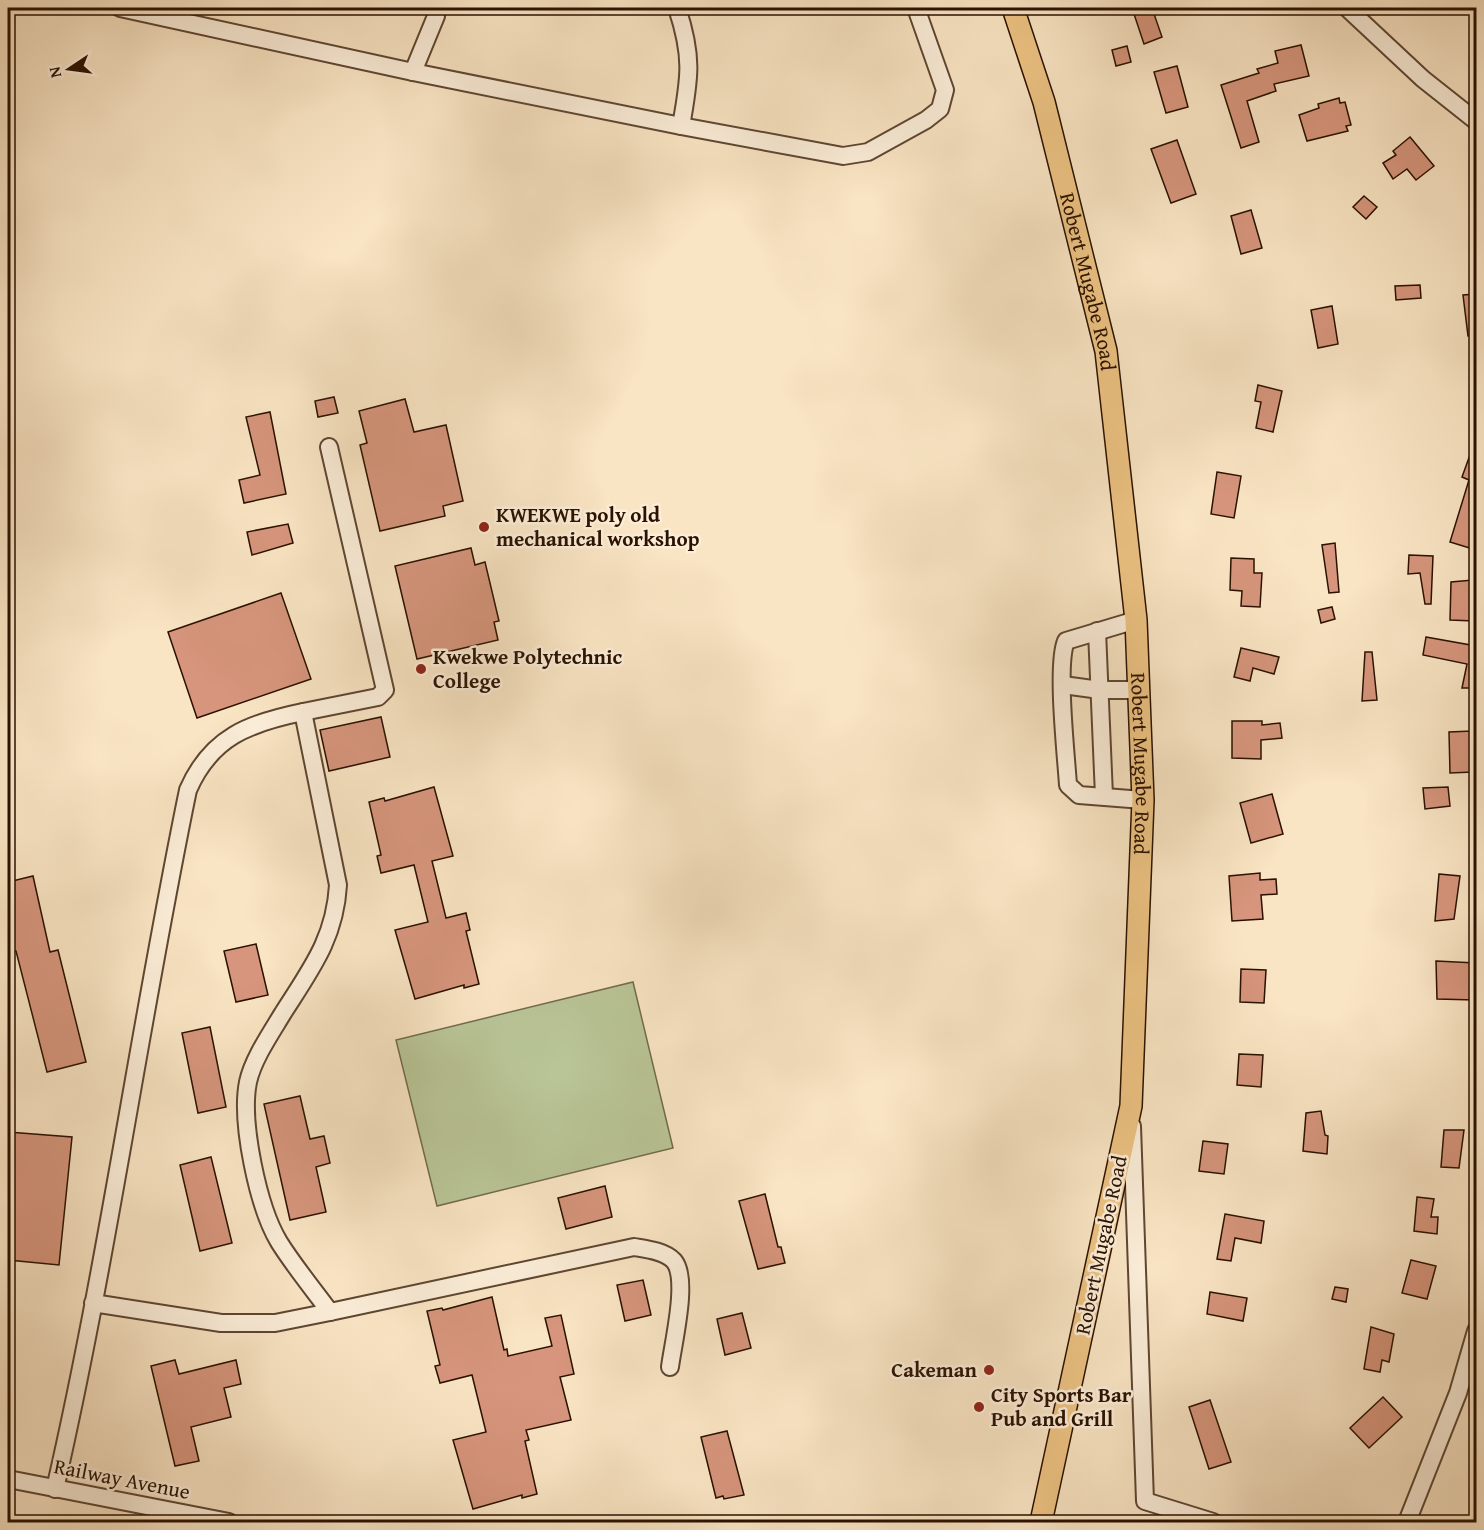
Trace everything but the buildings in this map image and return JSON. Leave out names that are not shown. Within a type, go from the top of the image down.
[{"type":"main road","name":"Robert Mugabe Road","points":[[1013,8],[1044,102],[1106,351],[1136,620],[1143,800],[1131,1106],[1041,1522]]},
{"type":"street","points":[[120,8],[176,13],[413,72],[843,156],[868,152],[926,120],[940,109],[945,90],[916,8]]},
{"type":"street","points":[[413,72],[436,16],[436,8]]},
{"type":"street","points":[[677,8],[688,41],[689,82],[681,126]]},
{"type":"street","points":[[1347,8],[1423,79],[1476,121]]},
{"type":"street","points":[[56,1489],[93,1303],[188,790],[203,763],[216,748],[259,721],[378,697],[385,690],[329,447]]},
{"type":"street","points":[[1136,620],[1066,641],[1062,649],[1063,685],[1068,785],[1079,795],[1143,800]]},
{"type":"street","points":[[1097,631],[1104,796]]},
{"type":"street","points":[[1063,685],[1100,690],[1140,690]]},
{"type":"street","points":[[303,712],[338,885],[337,910],[330,935],[310,973],[270,1035],[249,1080],[245,1110],[251,1156],[278,1240],[330,1312]]},
{"type":"street","points":[[1131,1106],[1145,1501],[1213,1522]]},
{"type":"street","points":[[93,1303],[221,1323],[275,1323],[634,1247],[654,1250],[673,1260],[680,1274],[680,1291],[670,1367]]},
{"type":"street","points":[[1407,1522],[1450,1414],[1476,1331]]},
{"type":"street","name":"Railway Avenue","points":[[8,1479],[229,1522]]},
{"type":"green space","points":[[633,982],[673,1148],[437,1206],[396,1040]]},
{"type":"place","name":"KWEKWE poly old mechanical workshop","points":[[484,527]]},
{"type":"place","name":"Kwekwe Polytechnic College","points":[[421,669]]},
{"type":"place","name":"Cakeman","points":[[989,1370]]},
{"type":"place","name":"City Sports Bar Pub and Grill","points":[[979,1407]]}]
